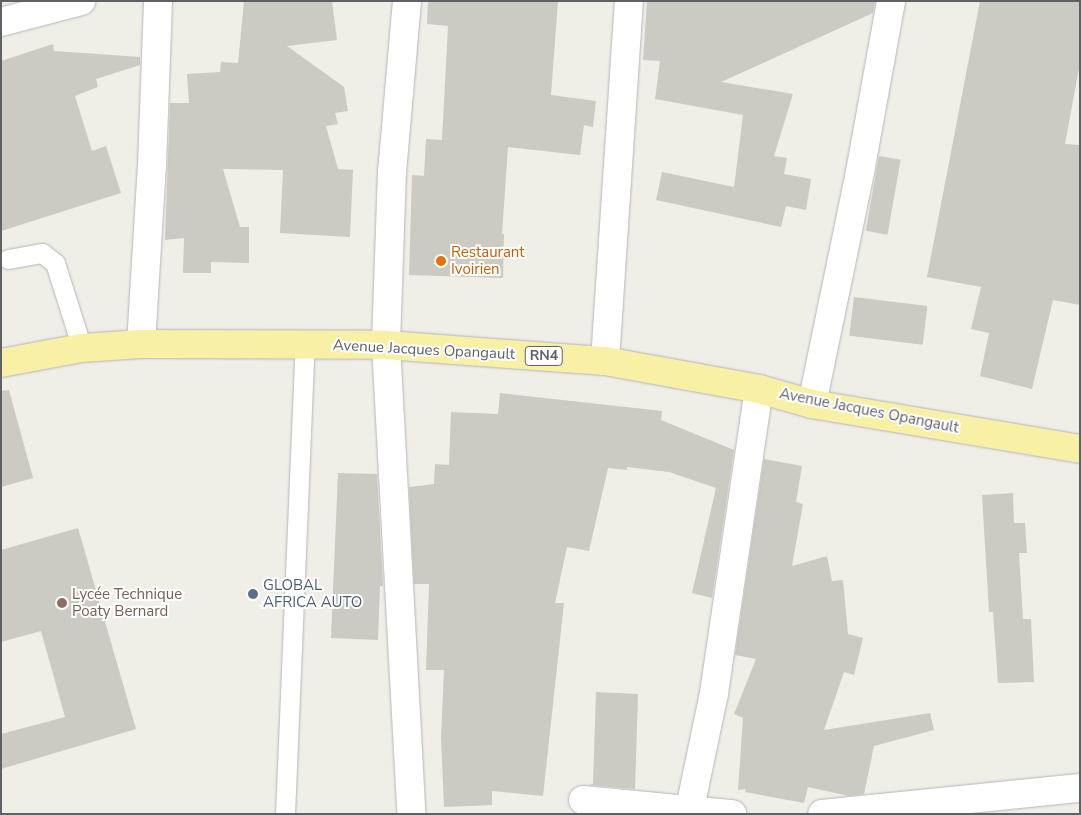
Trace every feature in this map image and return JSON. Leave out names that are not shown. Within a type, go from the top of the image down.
[{"type":"highway","name":"Avenue Jacques Opangault","points":[[1,363],[82,348],[141,344],[386,345],[604,361],[759,389],[812,404],[1080,449]]},
{"type":"street","points":[[1,22],[81,1]]},
{"type":"street","points":[[141,344],[152,166],[158,1]]},
{"type":"street","points":[[407,1],[392,171],[386,345],[411,814]]},
{"type":"street","points":[[604,361],[629,1]]},
{"type":"street","points":[[812,404],[860,172],[891,1]]},
{"type":"street","points":[[690,808],[714,693],[759,389]]},
{"type":"street","points":[[822,814],[1080,788]]},
{"type":"street","points":[[582,800],[690,808],[732,814]]},
{"type":"lane","points":[[8,259],[42,253],[55,263],[82,348]]},
{"type":"lane","points":[[285,814],[305,345]]},
{"type":"building","points":[[244,1],[332,1],[337,40],[287,46],[344,87],[348,111],[335,113],[338,124],[326,126],[338,169],[353,170],[350,237],[280,233],[283,170],[223,169],[240,227],[249,227],[249,263],[211,262],[211,273],[183,273],[184,238],[165,240],[170,103],[189,103],[187,74],[220,72],[221,62],[238,63]]},
{"type":"building","points":[[428,1],[558,1],[551,95],[596,101],[593,127],[584,125],[580,155],[508,147],[502,234],[504,234],[503,278],[409,275],[412,175],[424,176],[426,139],[442,140],[448,26],[427,24]]},
{"type":"building","points":[[647,1],[875,1],[873,13],[721,82],[793,94],[774,156],[787,158],[784,174],[811,179],[806,210],[786,206],[781,227],[656,200],[662,172],[734,187],[743,115],[655,99],[660,61],[643,60]]},
{"type":"building","points":[[980,1],[1080,1],[1080,63],[1065,144],[1080,145],[1080,305],[1053,300],[1032,389],[980,376],[989,333],[971,329],[981,287],[927,277]]},
{"type":"building","points":[[53,44],[54,51],[140,57],[140,65],[96,79],[98,87],[75,96],[92,151],[106,146],[121,193],[1,231],[1,61]]},
{"type":"building","points":[[879,156],[901,160],[887,235],[866,231]]},
{"type":"building","points":[[854,297],[927,306],[923,345],[849,336]]},
{"type":"building","points":[[9,390],[33,478],[1,487],[1,391]]},
{"type":"building","points":[[500,393],[662,411],[661,420],[734,450],[712,598],[692,593],[716,488],[669,472],[627,467],[627,470],[608,468],[589,551],[567,547],[555,603],[564,603],[543,796],[492,791],[492,805],[444,807],[441,737],[444,670],[426,670],[429,584],[414,584],[409,487],[434,484],[435,464],[449,465],[451,412],[498,414]]},
{"type":"building","points":[[764,459],[802,466],[796,502],[803,504],[792,566],[827,556],[832,581],[843,580],[848,634],[863,638],[854,675],[844,672],[824,730],[930,713],[934,730],[874,746],[864,794],[849,796],[808,787],[804,803],[745,792],[746,789],[738,790],[743,718],[734,714],[756,659],[735,655]]},
{"type":"building","points":[[338,473],[377,474],[383,586],[380,586],[378,640],[331,638]]},
{"type":"building","points":[[1013,493],[1014,523],[1025,523],[1027,553],[1019,553],[1023,619],[1031,619],[1034,682],[998,683],[993,612],[989,612],[982,495]]},
{"type":"building","points":[[78,528],[136,729],[1,769],[1,734],[65,717],[41,631],[1,642],[1,550]]},
{"type":"building","points":[[596,692],[638,694],[635,789],[589,785],[593,784]]},
{"type":"place","name":"Restaurant Ivoirien","points":[[441,261]]},
{"type":"place","name":"GLOBAL AFRICA AUTO","points":[[253,594]]},
{"type":"place","name":"Lycée Technique Poaty Bernard","points":[[62,603]]}]
